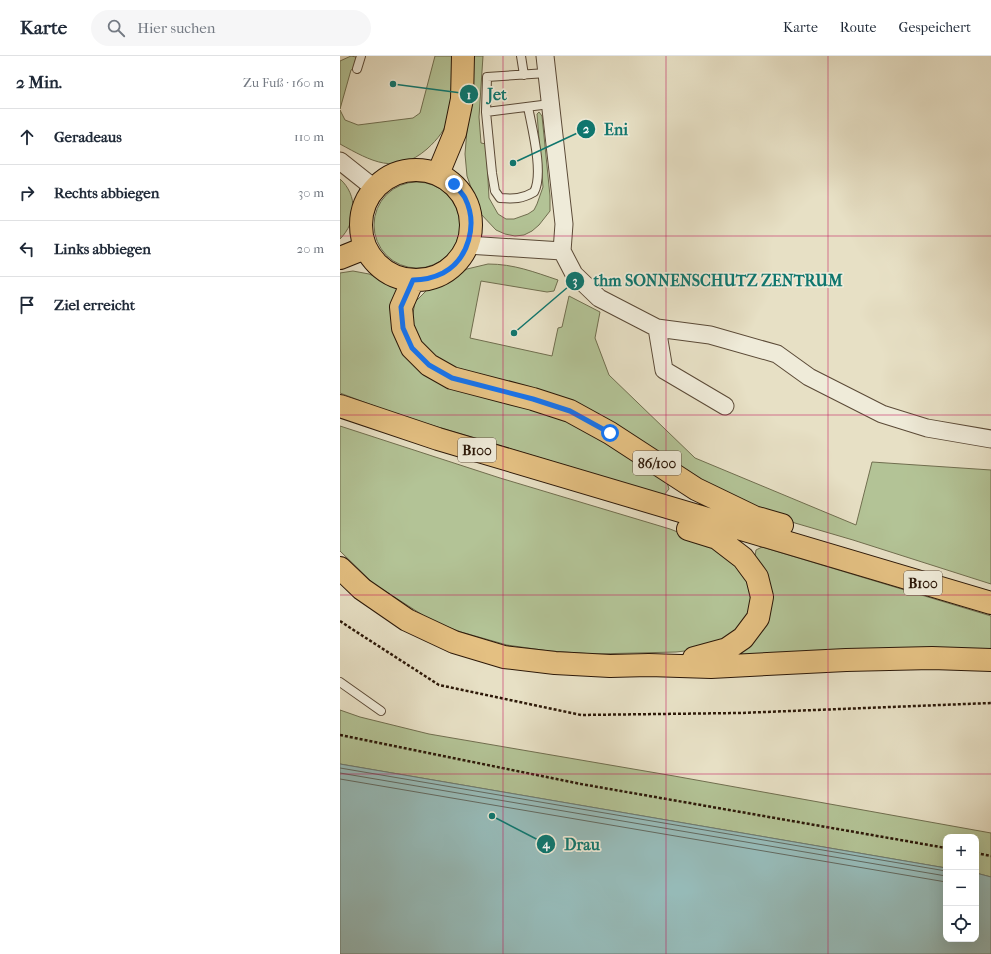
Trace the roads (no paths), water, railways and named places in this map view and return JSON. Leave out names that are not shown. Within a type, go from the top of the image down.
[{"type":"main road","points":[[438,174],[455,133],[462,99],[463,56]]},
{"type":"main road","points":[[414,169],[426,170],[438,174],[454,184],[464,197],[472,223],[467,246],[461,257],[452,267],[443,273],[428,278],[413,280],[399,278],[386,272],[378,266],[365,248],[361,236],[360,224],[363,206],[374,188],[382,180],[391,175],[414,169]]},
{"type":"main road","points":[[340,258],[365,248]]},
{"type":"main road","name":"86/100","points":[[413,280],[401,307],[403,328],[412,348],[429,365],[452,378],[533,399],[570,411],[610,433],[696,489],[754,517],[816,535],[855,562]]},
{"type":"main road","name":"B100","points":[[340,406],[438,439],[991,603]]},
{"type":"main road","points":[[615,491],[661,520],[717,538],[744,558],[757,577],[762,597],[758,618],[743,638],[727,649],[702,656],[649,665]]},
{"type":"main road","points":[[340,568],[362,589],[407,620],[454,642],[504,656],[555,663],[610,666],[712,666],[932,658],[991,660]]},
{"type":"street","points":[[545,56],[564,224],[562,251],[574,274],[599,298],[657,328],[710,335],[777,354],[809,377],[882,414],[927,428],[991,439]]},
{"type":"street","points":[[340,161],[374,188]]},
{"type":"street","points":[[467,246],[562,251]]},
{"type":"street","points":[[657,328],[664,370],[725,406]]},
{"type":"lane","points":[[357,69],[361,56]]},
{"type":"lane","points":[[521,56],[524,75]]},
{"type":"lane","points":[[528,107],[536,145],[539,179],[534,192],[525,197],[511,199],[500,198],[495,191],[492,173],[486,112],[487,77],[546,73]]},
{"type":"lane","points":[[486,112],[550,104]]},
{"type":"lane","points":[[340,682],[381,712]]},
{"type":"water","points":[[340,764],[943,867],[943,942],[979,942],[979,874],[991,877],[991,954],[340,954]]},
{"type":"place","name":"Jet","points":[[393,84]]},
{"type":"place","name":"Eni","points":[[513,163]]},
{"type":"place","name":"thm SONNENSCHUTZ ZENTRUM","points":[[514,333]]},
{"type":"place","name":"Drau","points":[[492,816]]}]
